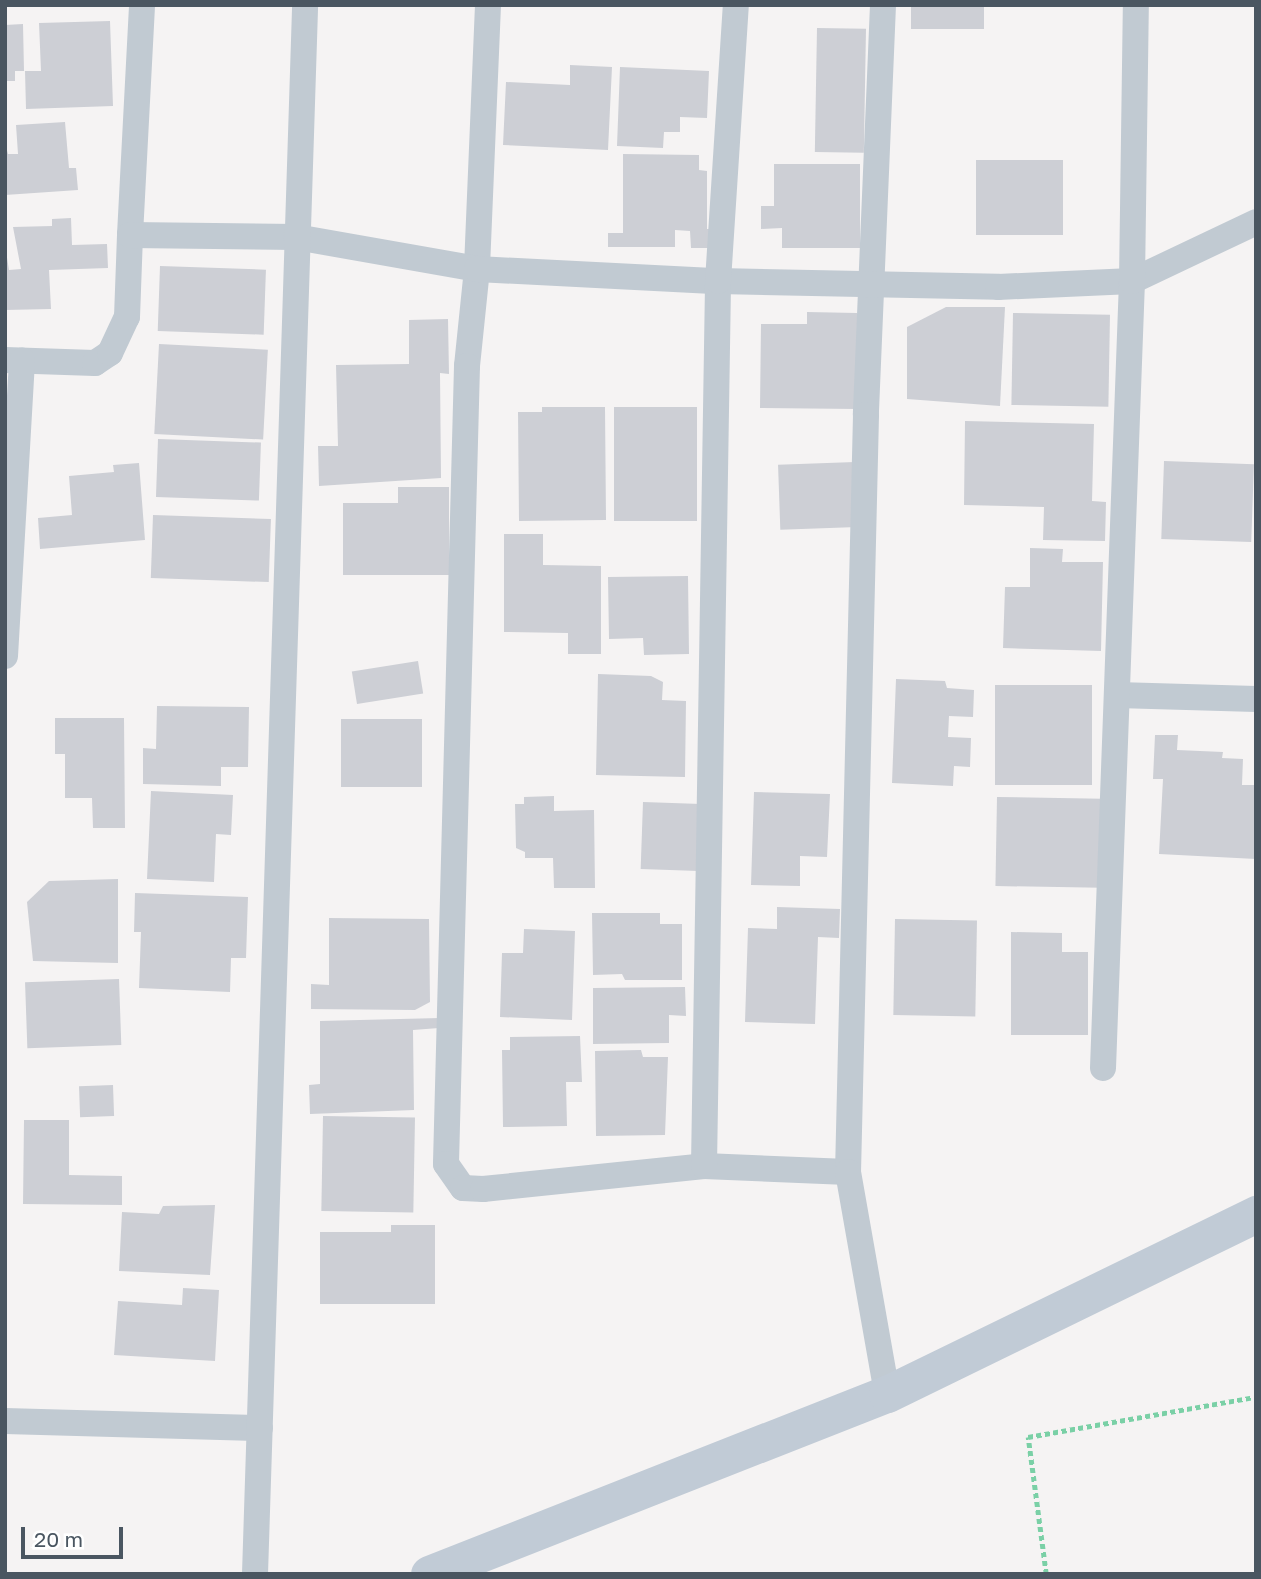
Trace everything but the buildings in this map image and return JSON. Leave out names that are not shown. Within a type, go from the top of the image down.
[{"type":"street","points":[[5,656],[14,360],[95,363],[110,353],[127,317],[142,5]]},
{"type":"street","points":[[255,1574],[305,5]]},
{"type":"street","points":[[488,5],[477,269],[467,366],[446,1164],[463,1188],[483,1189],[704,1166],[848,1172]]},
{"type":"street","points":[[704,1166],[718,281],[736,5]]},
{"type":"street","points":[[883,5],[866,415],[848,1172],[887,1394]]},
{"type":"street","points":[[1103,1068],[1132,281],[1136,5]]},
{"type":"street","points":[[130,235],[296,237],[477,269],[718,281],[873,281],[998,287],[1132,281],[1256,222]]},
{"type":"street","points":[[1117,695],[1256,699]]},
{"type":"street","points":[[429,1574],[887,1394],[1256,1214]]},
{"type":"street","points":[[5,1421],[260,1428]]},
{"type":"path","points":[[1046,1574],[1028,1437],[1256,1397]]}]
